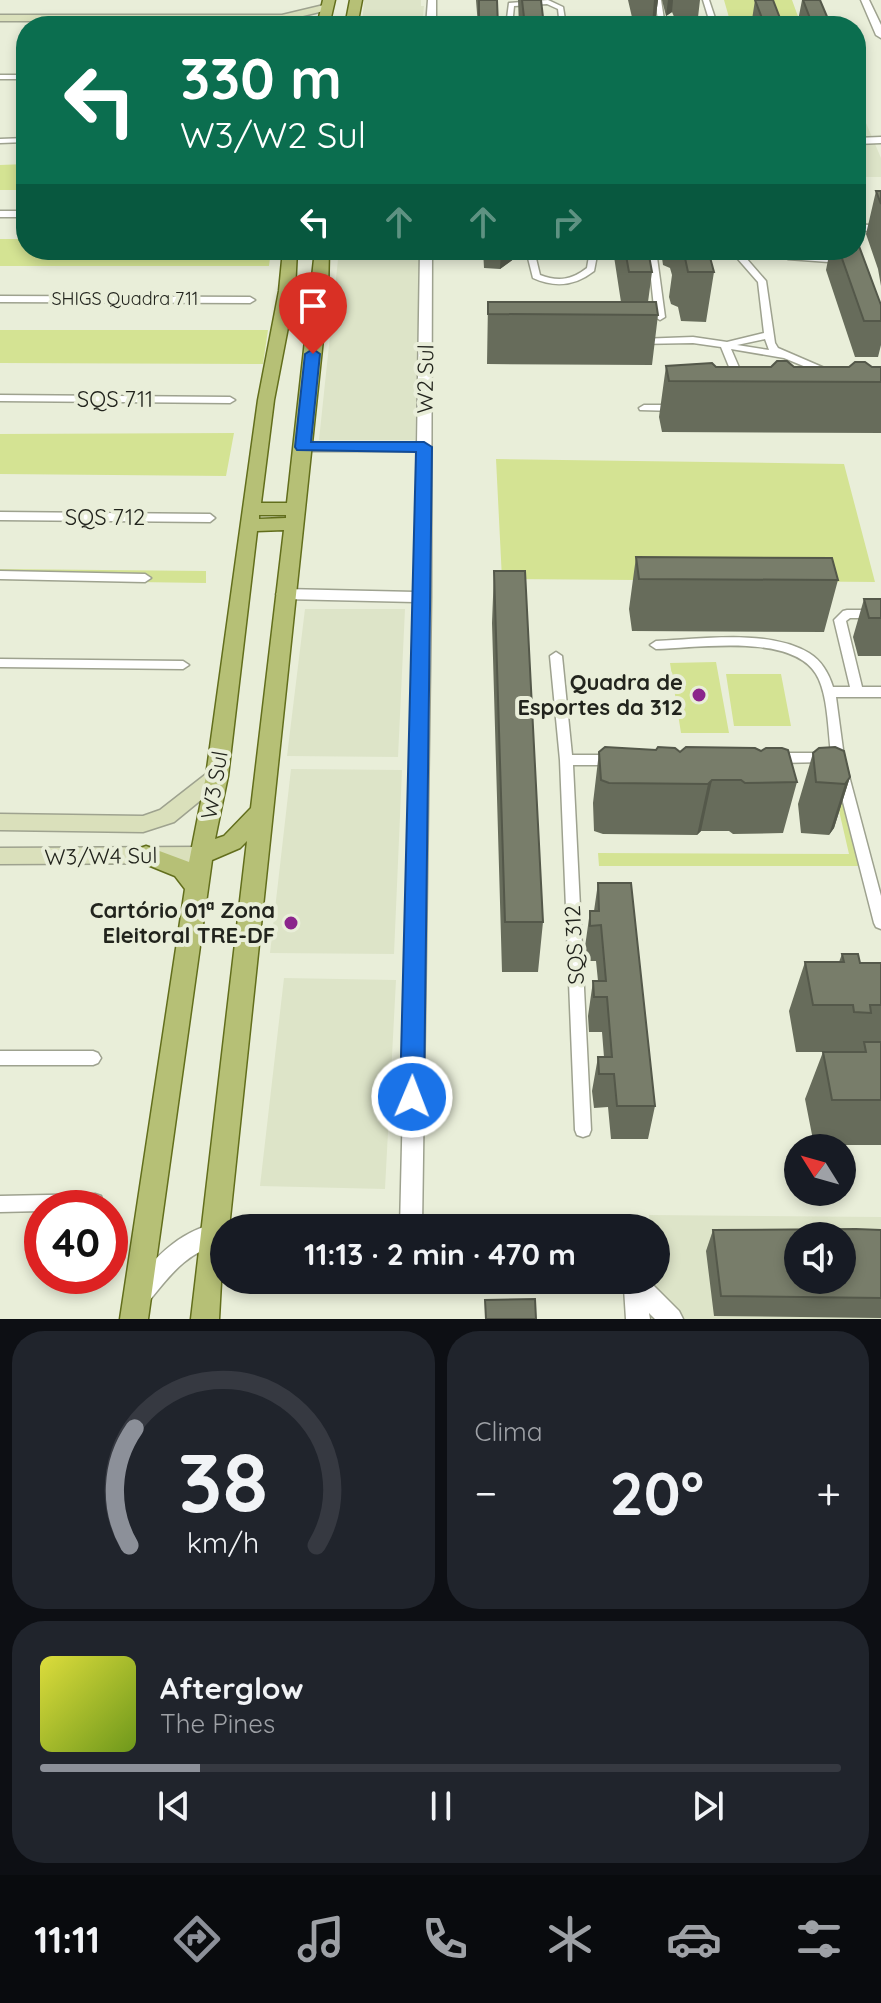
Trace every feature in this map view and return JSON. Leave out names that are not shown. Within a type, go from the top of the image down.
[{"type":"main road","points":[[296,16],[328,4]]},
{"type":"main road","name":"W3 Sul","points":[[136,1309],[201,855],[217,776],[266,400],[286,300],[289,260]]},
{"type":"main road","points":[[222,1214],[261,812],[321,260]]},
{"type":"main road","points":[[286,300],[302,303],[319,300]]},
{"type":"main road","points":[[250,517],[294,516]]},
{"type":"main road","name":"W3/W4 Sul","points":[[0,822],[143,824],[175,811],[217,776]]},
{"type":"main road","points":[[201,855],[232,842],[261,812]]},
{"type":"main road","points":[[146,855],[183,869],[197,888]]},
{"type":"main road","name":"W3/W4 Sul","points":[[0,856],[201,855]]},
{"type":"main road","points":[[205,1319],[210,1290]]},
{"type":"street","points":[[509,16],[509,5],[532,2],[558,5],[561,16]]},
{"type":"street","points":[[865,3],[881,35]]},
{"type":"street","name":"W2 Sul","points":[[411,1214],[426,260]]},
{"type":"street","points":[[532,260],[536,276],[559,283],[582,277],[594,260]]},
{"type":"street","points":[[653,260],[660,317]]},
{"type":"street","points":[[743,260],[762,281],[770,343],[783,355]]},
{"type":"street","name":"SHIGS Quadra 711","points":[[0,299],[250,300]]},
{"type":"street","points":[[724,344],[769,335]]},
{"type":"street","points":[[625,342],[693,340],[724,344],[783,355],[842,376]]},
{"type":"street","points":[[724,344],[740,383],[740,393]]},
{"type":"street","points":[[799,361],[802,376]]},
{"type":"street","name":"SQS 711","points":[[0,398],[230,400]]},
{"type":"street","points":[[644,408],[685,408]]},
{"type":"street","points":[[302,447],[424,447]]},
{"type":"street","name":"SQS 712","points":[[0,516],[210,518]]},
{"type":"street","points":[[0,575],[145,578]]},
{"type":"street","points":[[284,594],[423,597]]},
{"type":"street","points":[[857,692],[840,620],[847,614],[881,614]]},
{"type":"street","points":[[656,645],[775,644],[808,657],[820,669],[829,692],[838,757],[881,923]]},
{"type":"street","name":"SQS 312","points":[[556,656],[566,760],[583,1130]]},
{"type":"street","points":[[0,663],[183,665]]},
{"type":"street","points":[[829,692],[881,692]]},
{"type":"street","points":[[762,758],[838,757]]},
{"type":"street","points":[[566,760],[626,760]]},
{"type":"street","points":[[0,1058],[93,1058]]},
{"type":"street","points":[[0,1204],[24,1203]]},
{"type":"street","points":[[136,1309],[184,1247],[210,1235]]},
{"type":"street","points":[[635,1294],[638,1319]]},
{"type":"street","points":[[646,1294],[671,1319]]},
{"type":"shaded area","points":[[364,0],[421,0],[421,6],[424,6],[423,16],[363,16]]},
{"type":"shaded area","points":[[866,123],[881,158],[881,177],[866,177]]},
{"type":"shaded area","points":[[338,260],[420,260],[415,440],[319,440]]},
{"type":"shaded area","points":[[305,609],[405,609],[398,757],[287,756]]},
{"type":"shaded area","points":[[291,769],[402,770],[394,954],[270,953]]},
{"type":"shaded area","points":[[284,978],[396,980],[385,1189],[260,1186]]},
{"type":"shaded area","points":[[670,1215],[881,1217],[881,1319],[658,1319],[656,1294],[670,1294]]},
{"type":"green space","points":[[724,0],[792,0],[798,16],[729,16]]},
{"type":"green space","points":[[16,164],[16,190],[0,190],[0,165]]},
{"type":"green space","points":[[0,239],[16,239],[16,260],[270,260],[269,266],[0,266]]},
{"type":"green space","points":[[0,330],[268,330],[263,364],[0,363]]},
{"type":"green space","points":[[234,433],[226,476],[0,474],[0,434]]},
{"type":"green space","points":[[496,459],[844,464],[875,582],[502,579]]},
{"type":"green space","points":[[0,569],[206,571],[206,583],[0,580]]},
{"type":"green space","name":"Quadra de Esportes da 312","points":[[716,662],[729,733],[681,733],[670,663]]},
{"type":"green space","points":[[726,674],[781,674],[791,726],[734,726]]},
{"type":"green space","points":[[836,778],[861,866],[599,866],[598,853],[849,854],[837,802]]},
{"type":"building","points":[[479,0],[497,0],[498,16],[479,16]]},
{"type":"building","points":[[522,0],[541,0],[543,16],[524,16]]},
{"type":"building","points":[[755,0],[773,0],[779,16],[761,16]]},
{"type":"building","points":[[803,0],[820,0],[827,16],[809,16]]},
{"type":"building","points":[[627,260],[650,260],[652,272],[629,272]]},
{"type":"building","points":[[685,260],[711,260],[714,272],[688,272]]},
{"type":"building","points":[[843,260],[864,260],[881,305],[881,321],[864,321]]},
{"type":"building","points":[[488,302],[656,302],[658,315],[488,314]]},
{"type":"building","points":[[777,361],[787,361],[794,367],[849,367],[855,362],[865,362],[872,367],[881,367],[881,382],[669,381],[666,366],[712,363],[716,367],[771,367]]},
{"type":"building","points":[[636,557],[832,558],[838,580],[639,579]]},
{"type":"building","points":[[494,571],[525,571],[543,922],[505,922]]},
{"type":"building","points":[[864,599],[881,599],[881,618],[869,618]]},
{"type":"building","points":[[605,747],[675,748],[680,752],[686,747],[755,748],[761,751],[782,748],[788,750],[797,782],[712,780],[708,784],[609,783],[601,780],[599,752]]},
{"type":"building","points":[[835,747],[844,751],[850,777],[845,784],[816,782],[813,753],[819,748]]},
{"type":"building","points":[[598,883],[631,883],[655,1106],[617,1106],[614,1074],[599,1074],[598,1057],[612,1057],[607,997],[594,997],[593,981],[606,981],[601,925],[590,926],[590,911],[599,911]]},
{"type":"building","points":[[842,954],[858,954],[860,963],[881,963],[881,1005],[870,1005],[871,1013],[854,1012],[853,1005],[813,1005],[805,962],[844,962]]},
{"type":"building","points":[[864,1042],[881,1042],[881,1100],[832,1100],[823,1052],[866,1052]]},
{"type":"building","points":[[856,1229],[881,1230],[881,1298],[721,1296],[713,1230],[784,1230],[784,1294],[856,1294]]},
{"type":"building","points":[[535,1299],[536,1319],[486,1319],[485,1300]]},
{"type":"place","name":"Quadra de Esportes da 312","points":[[699,695]]},
{"type":"place","name":"Cartório 01ª Zona Eleitoral TRE-DF","points":[[291,923]]},
{"type":"route","points":[[313,354],[302,447],[424,447],[412,1097]]}]
